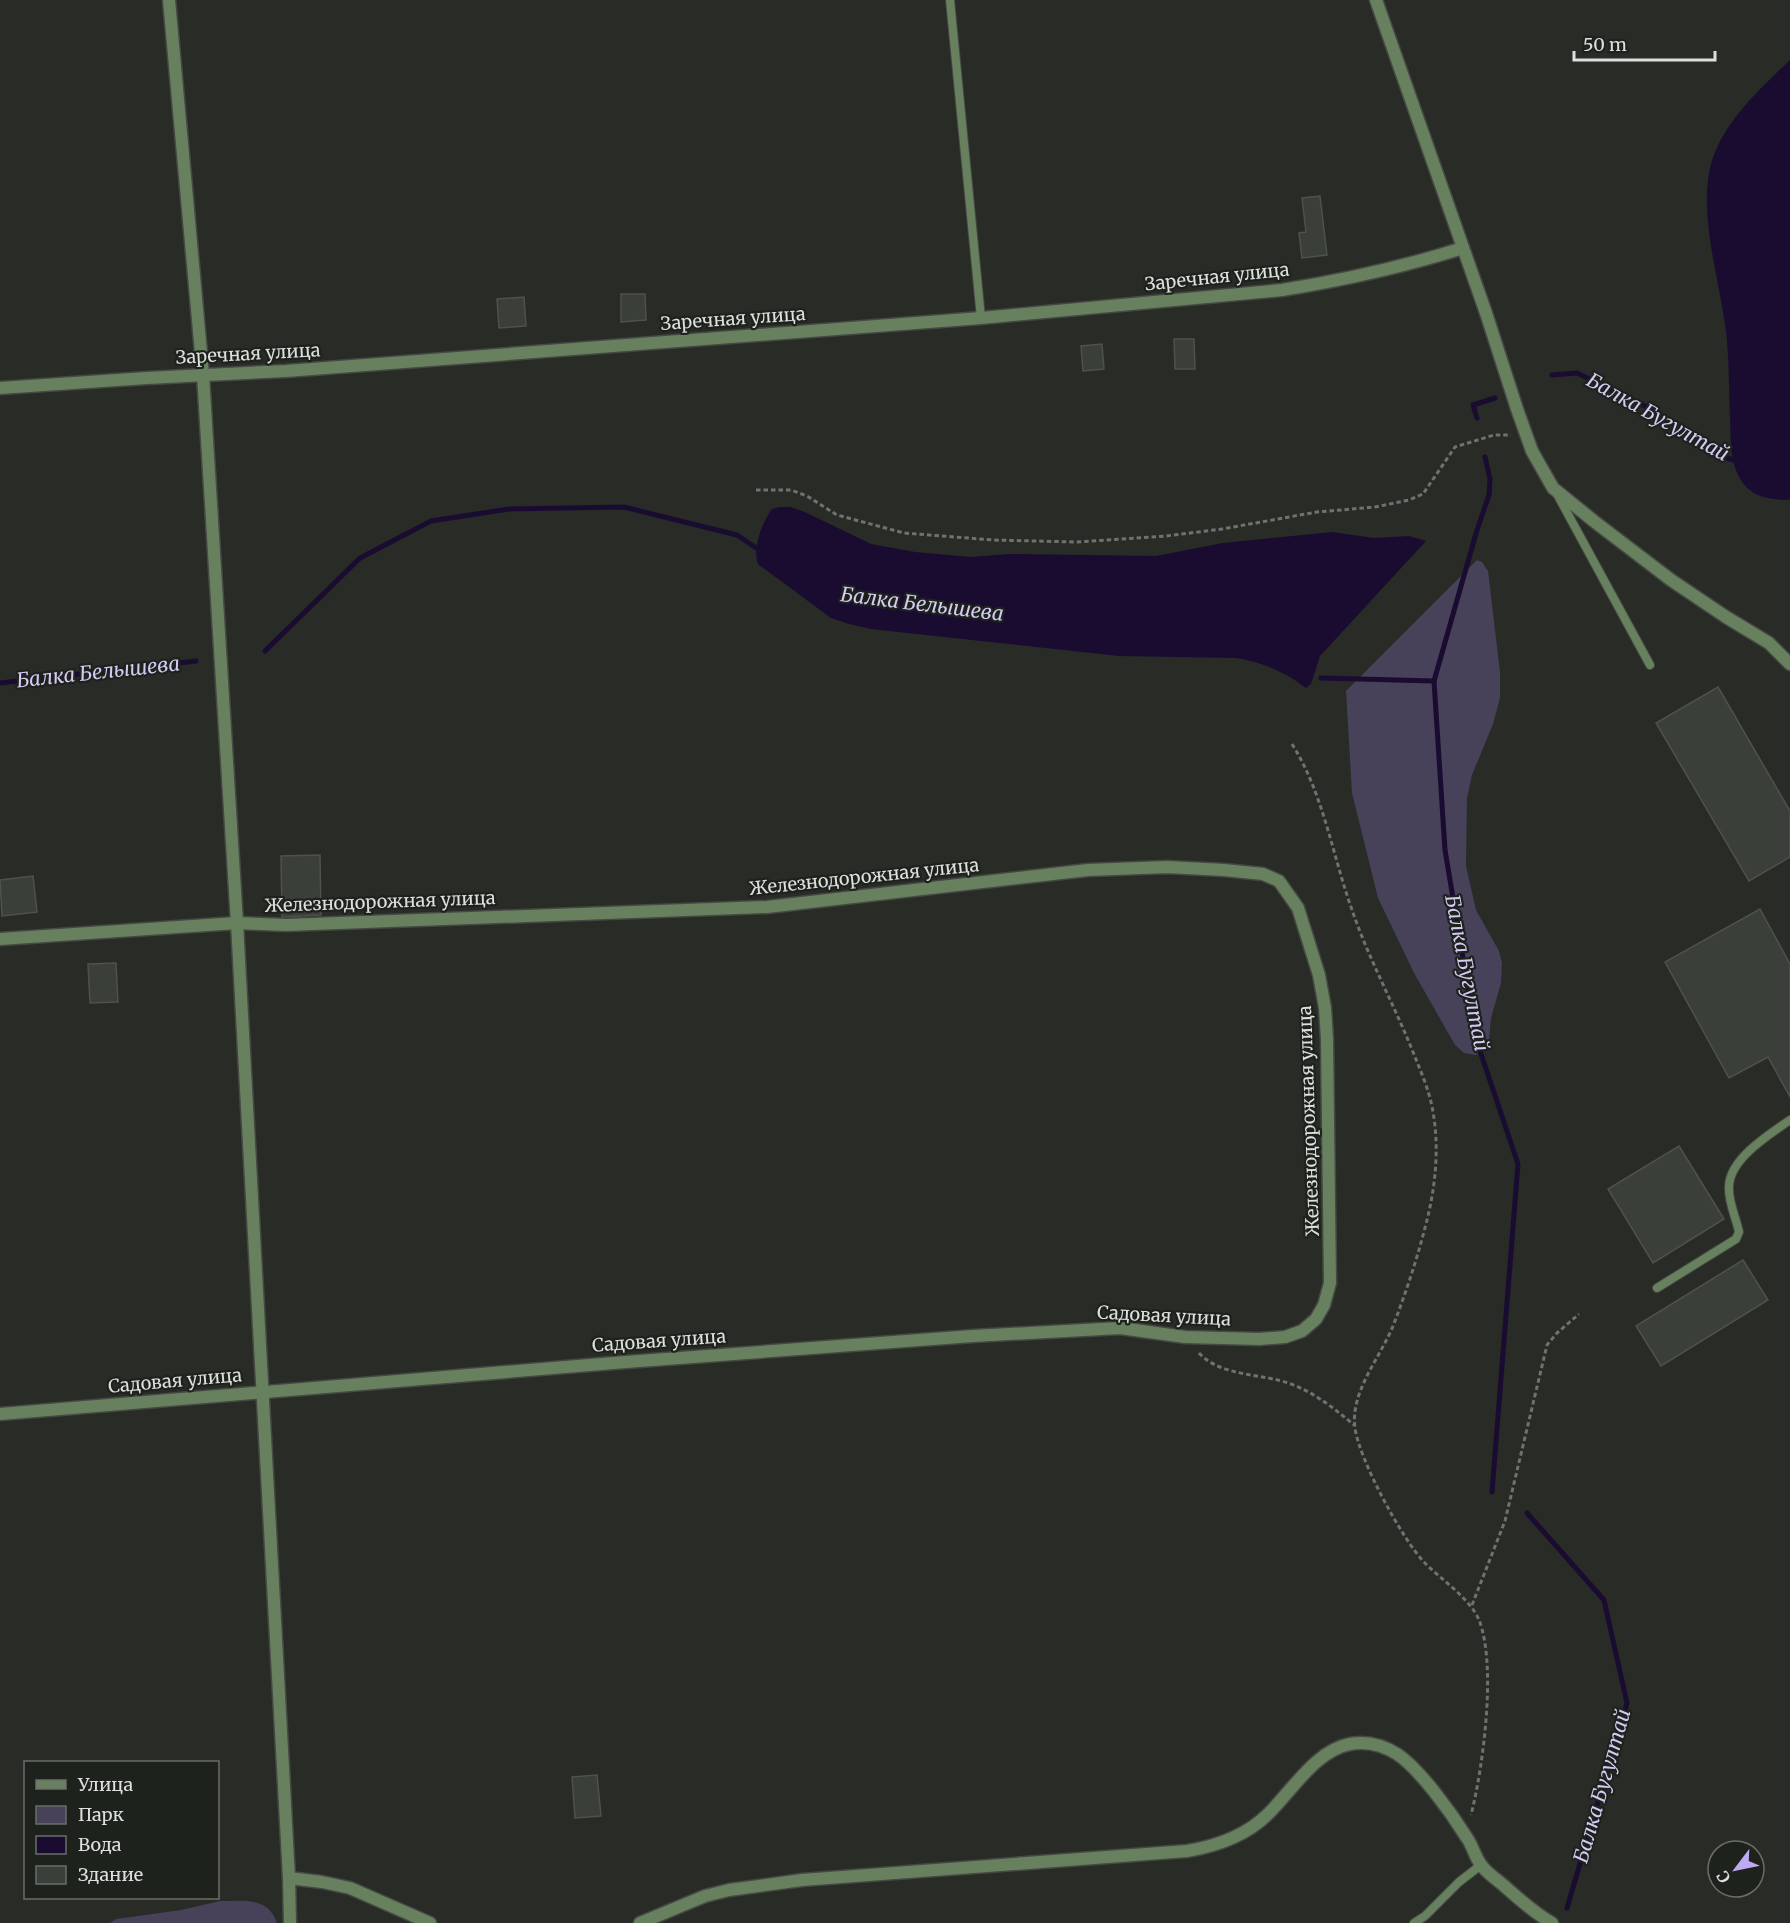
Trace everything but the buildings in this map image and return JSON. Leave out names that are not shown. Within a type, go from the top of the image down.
[{"type":"street","points":[[168,0],[203,375],[264,1392],[290,1923]]},
{"type":"street","points":[[1376,0],[1527,438],[1553,488],[1671,580],[1769,643],[1790,664]]},
{"type":"street","name":"Заречная улица","points":[[0,388],[286,371],[981,318],[1282,290],[1398,267],[1463,248]]},
{"type":"street","name":"Железнодорожная улица","points":[[0,939],[237,923],[285,925],[767,907],[1088,870],[1167,867],[1263,874],[1279,881],[1298,908],[1319,975],[1325,1008],[1330,1283],[1324,1305],[1316,1319]]},
{"type":"street","name":"Садовая улица","points":[[0,1414],[973,1336],[1120,1328],[1185,1337],[1259,1339],[1284,1337],[1302,1331],[1316,1319]]},
{"type":"street","points":[[640,1923],[705,1896],[729,1890],[802,1880],[1207,1848],[1248,1830],[1268,1814],[1311,1768],[1330,1752],[1347,1744],[1363,1742],[1380,1746],[1398,1755],[1416,1771],[1466,1836],[1481,1865],[1524,1903],[1552,1923]]},
{"type":"street","points":[[289,1878],[350,1888],[430,1923]]},
{"type":"lane","points":[[950,0],[981,318]]},
{"type":"lane","points":[[1553,488],[1650,665]]},
{"type":"lane","points":[[1657,1288],[1736,1239],[1740,1232],[1730,1200],[1729,1185],[1734,1170],[1742,1159],[1768,1135],[1790,1120]]},
{"type":"lane","points":[[1414,1923],[1425,1916],[1459,1882],[1481,1865]]},
{"type":"path","points":[[756,490],[791,490],[807,496],[837,515],[904,533],[993,540],[1077,542],[1166,536],[1222,530],[1317,512],[1375,507],[1409,500],[1423,494],[1455,447],[1494,435],[1527,438]]},
{"type":"path","points":[[1292,744],[1305,768],[1318,802],[1351,909],[1419,1066],[1433,1111],[1436,1183],[1425,1227],[1413,1273],[1391,1330],[1357,1401],[1354,1425],[1358,1443],[1368,1466],[1407,1539],[1422,1559],[1472,1606],[1485,1639],[1487,1674],[1481,1762],[1466,1836]]},
{"type":"path","points":[[1472,1606],[1505,1521],[1544,1351],[1557,1333],[1579,1314]]},
{"type":"path","points":[[1185,1337],[1213,1365],[1291,1384],[1329,1404],[1354,1425]]},
{"type":"green space","points":[[1477,560],[1482,562],[1488,571],[1500,672],[1500,698],[1493,724],[1472,775],[1467,798],[1466,866],[1476,910],[1499,951],[1502,963],[1501,983],[1491,1018],[1489,1040],[1485,1048],[1476,1055],[1464,1053],[1455,1045],[1414,973],[1378,898],[1352,793],[1346,691]]},
{"type":"green space","points":[[220,1901],[246,1901],[261,1904],[268,1908],[277,1923],[110,1923],[116,1919],[181,1910]]},
{"type":"water","points":[[1790,60],[1790,499],[1788,500],[1765,497],[1747,488],[1738,475],[1733,461],[1727,340],[1709,228],[1707,184],[1717,149],[1733,120]]},
{"type":"water","points":[[791,507],[807,513],[871,544],[915,552],[970,557],[1009,554],[1156,556],[1223,543],[1332,532],[1374,538],[1409,536],[1426,541],[1320,656],[1311,684],[1306,688],[1273,668],[1236,658],[1119,656],[871,629],[831,618],[758,564],[756,551],[762,528],[772,509]]},
{"type":"waterway","name":"Балка Бугултай","points":[[1552,375],[1577,373],[1651,409],[1717,455],[1737,461]]},
{"type":"waterway","name":"Балка Бугултай","points":[[1477,418],[1473,405],[1495,398]]},
{"type":"waterway","name":"Балка Бугултай","points":[[1485,457],[1490,479],[1489,495],[1434,681],[1445,850],[1477,1042],[1518,1164],[1492,1492]]},
{"type":"waterway","name":"Балка Белышева","points":[[265,651],[360,558],[431,521],[509,509],[624,507],[737,535],[762,552]]},
{"type":"waterway","name":"Балка Белышева","points":[[0,683],[196,661]]},
{"type":"waterway","name":"Балка Белышева","points":[[1321,678],[1434,681]]},
{"type":"waterway","name":"Балка Бугултай","points":[[1527,1513],[1604,1600],[1627,1703],[1567,1908]]}]
